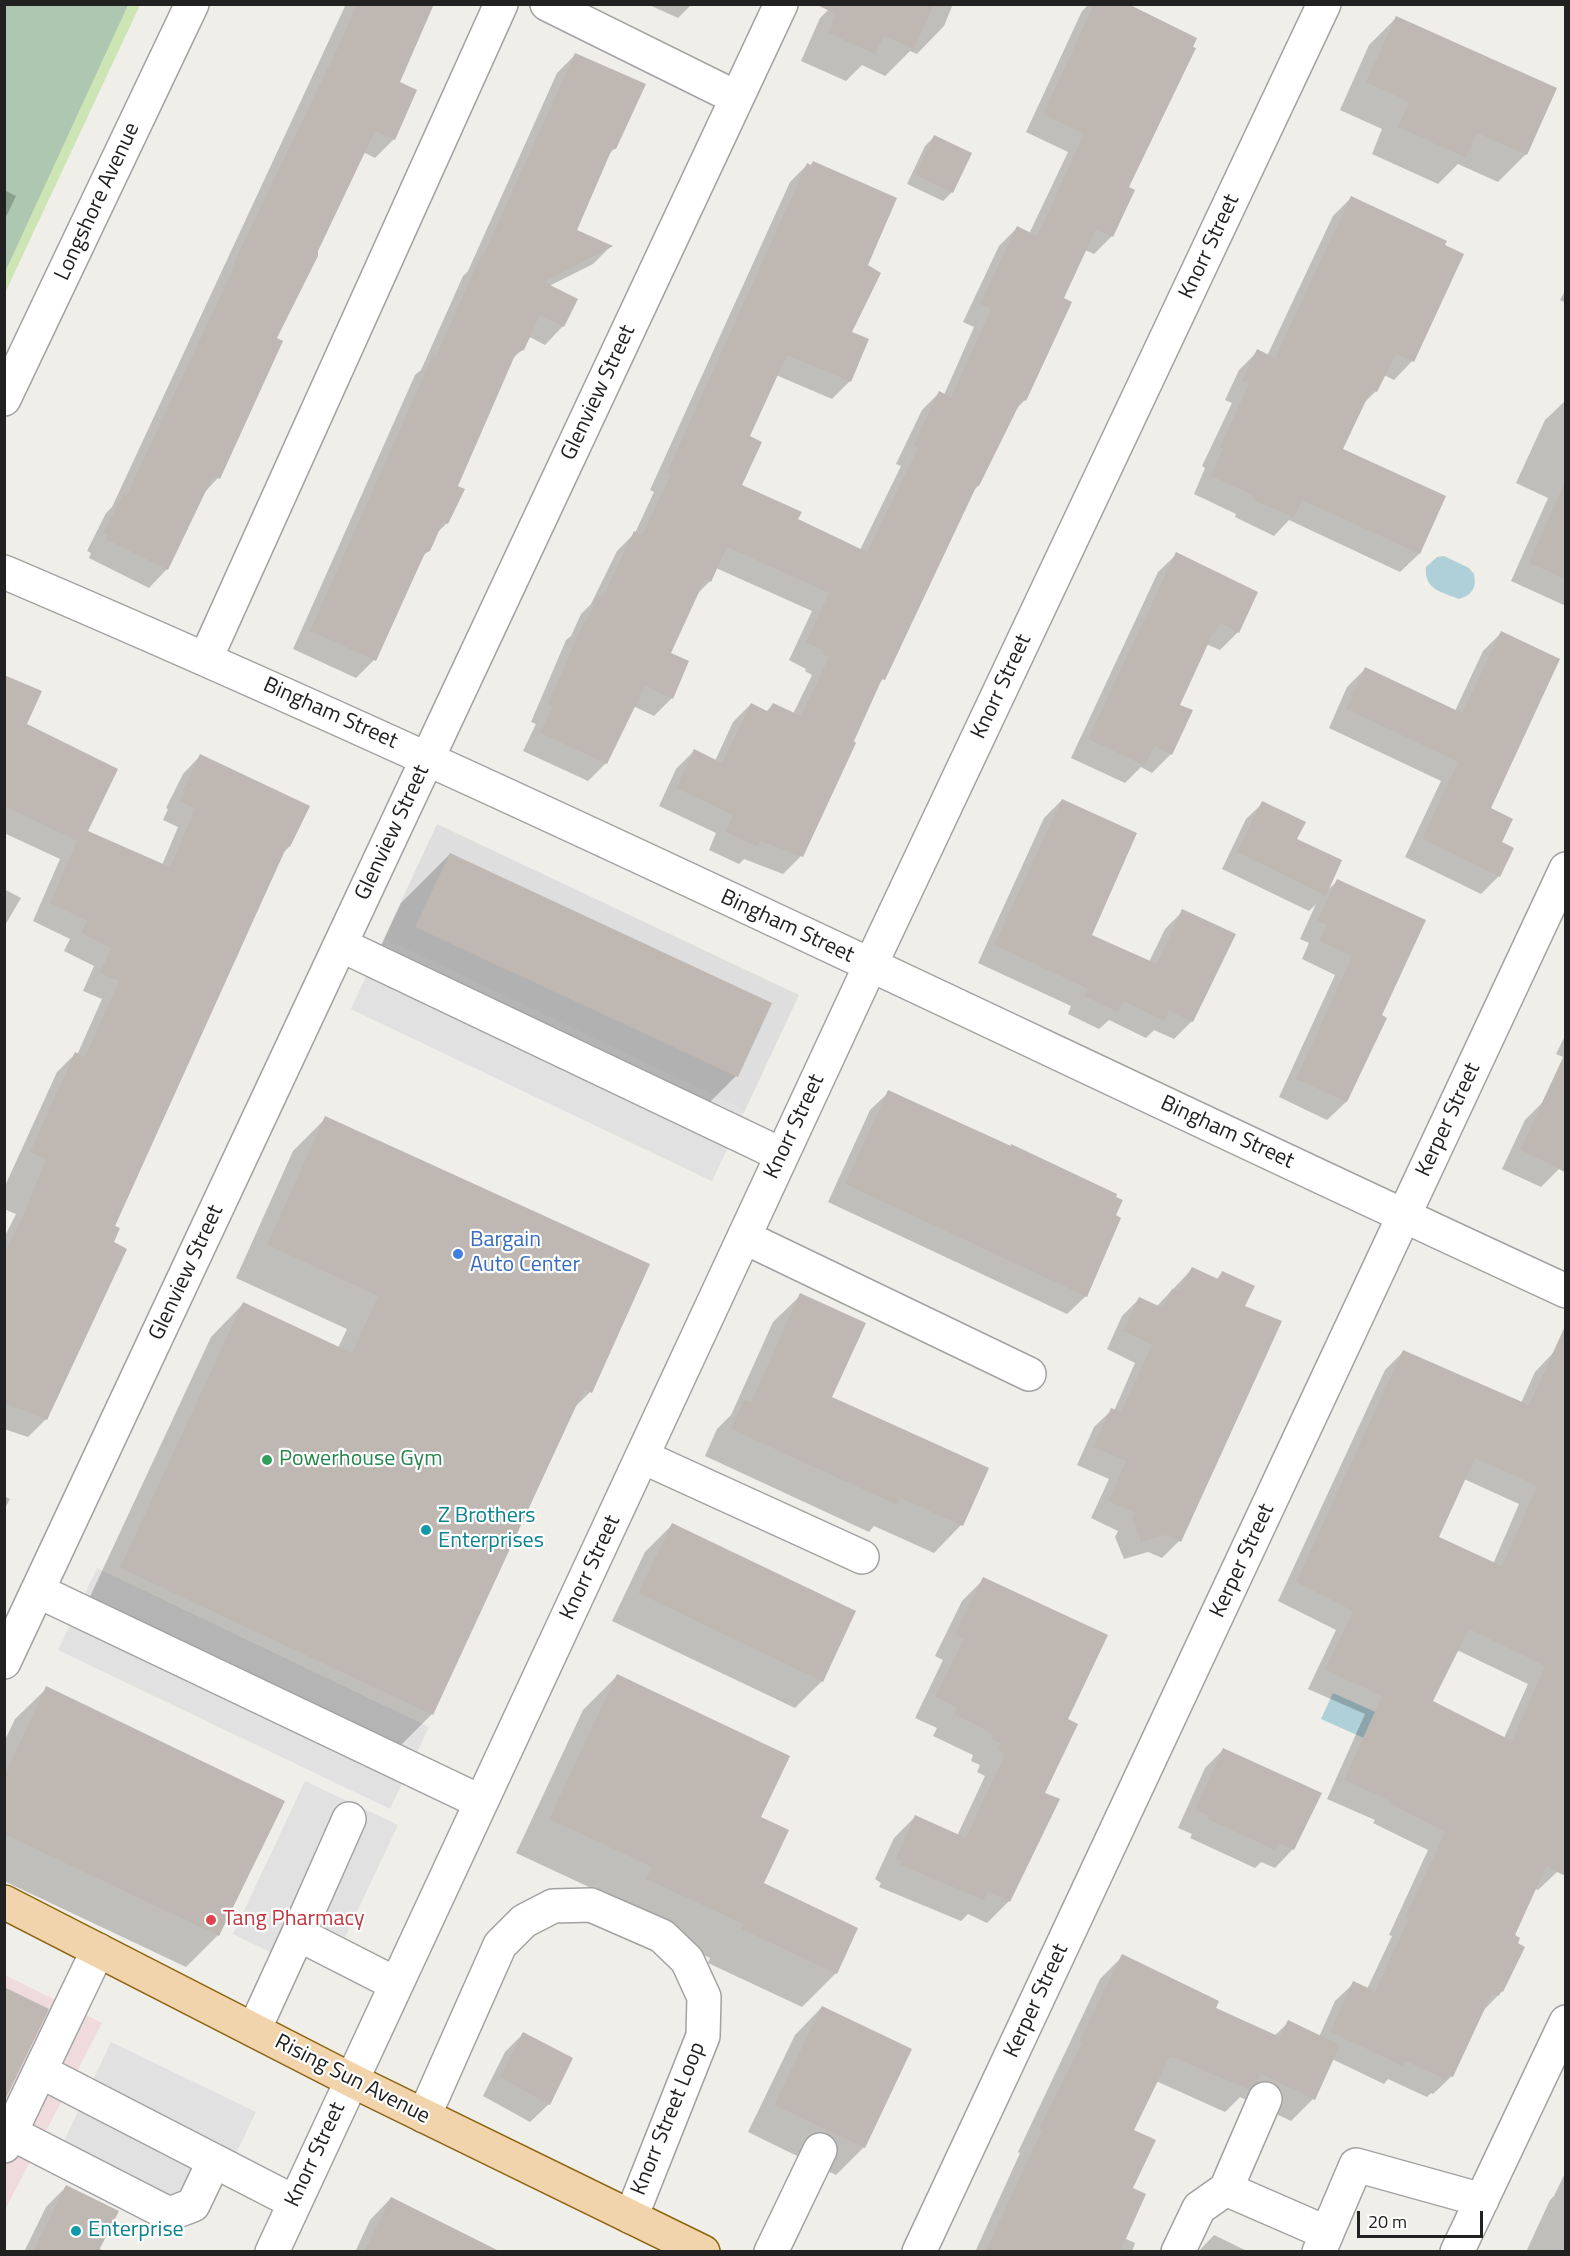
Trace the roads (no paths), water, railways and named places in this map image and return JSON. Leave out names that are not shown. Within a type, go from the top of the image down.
[{"type":"main road","name":"Rising Sun Avenue","points":[[4,1902],[351,2080],[703,2252]]},
{"type":"street","name":"Longshore Avenue","points":[[4,399],[192,4]]},
{"type":"street","points":[[206,658],[501,4]]},
{"type":"street","points":[[547,4],[737,98]]},
{"type":"street","name":"Glenview Street","points":[[4,1662],[781,4]]},
{"type":"street","name":"Knorr Street","points":[[272,2252],[870,966],[1324,4]]},
{"type":"street","name":"Bingham Street","points":[[4,572],[206,658],[428,758],[1566,1291]]},
{"type":"street","name":"Kerper Street","points":[[919,2252],[1566,869]]},
{"type":"street","points":[[341,945],[782,1155]]},
{"type":"street","points":[[744,1237],[1029,1374]]},
{"type":"street","points":[[643,1458],[862,1557]]},
{"type":"street","points":[[38,1591],[481,1802]]},
{"type":"street","points":[[255,2030],[349,1819]]},
{"type":"street","name":"Knorr Street Loop","points":[[424,2116],[500,1945],[524,1921],[553,1906],[591,1905],[662,1936],[687,1960],[704,1997],[703,2036],[631,2217]]},
{"type":"street","points":[[298,1934],[396,1984]]},
{"type":"street","points":[[98,1950],[8,2140],[169,2214],[193,2205],[214,2161]]},
{"type":"street","points":[[1457,2252],[1566,2022]]},
{"type":"street","points":[[40,2072],[294,2202]]},
{"type":"street","points":[[1178,2252],[1199,2208],[1226,2189],[1265,2099]]},
{"type":"street","points":[[771,2252],[820,2150]]},
{"type":"street","points":[[1226,2189],[1323,2242],[1356,2165],[1482,2200]]},
{"type":"water","points":[[1444,556],[1469,568],[1474,574],[1474,587],[1467,595],[1459,599],[1435,589],[1428,581],[1426,567],[1437,557]]},
{"type":"water","points":[[1333,1693],[1389,1718],[1377,1744],[1321,1719]]},
{"type":"place","name":"Bargain Auto Center","points":[[458,1254]]},
{"type":"place","name":"Powerhouse Gym","points":[[267,1460]]},
{"type":"place","name":"Z Brothers Enterprises","points":[[426,1530]]},
{"type":"place","name":"Tang Pharmacy","points":[[211,1920]]},
{"type":"place","name":"Enterprise","points":[[76,2231]]}]
